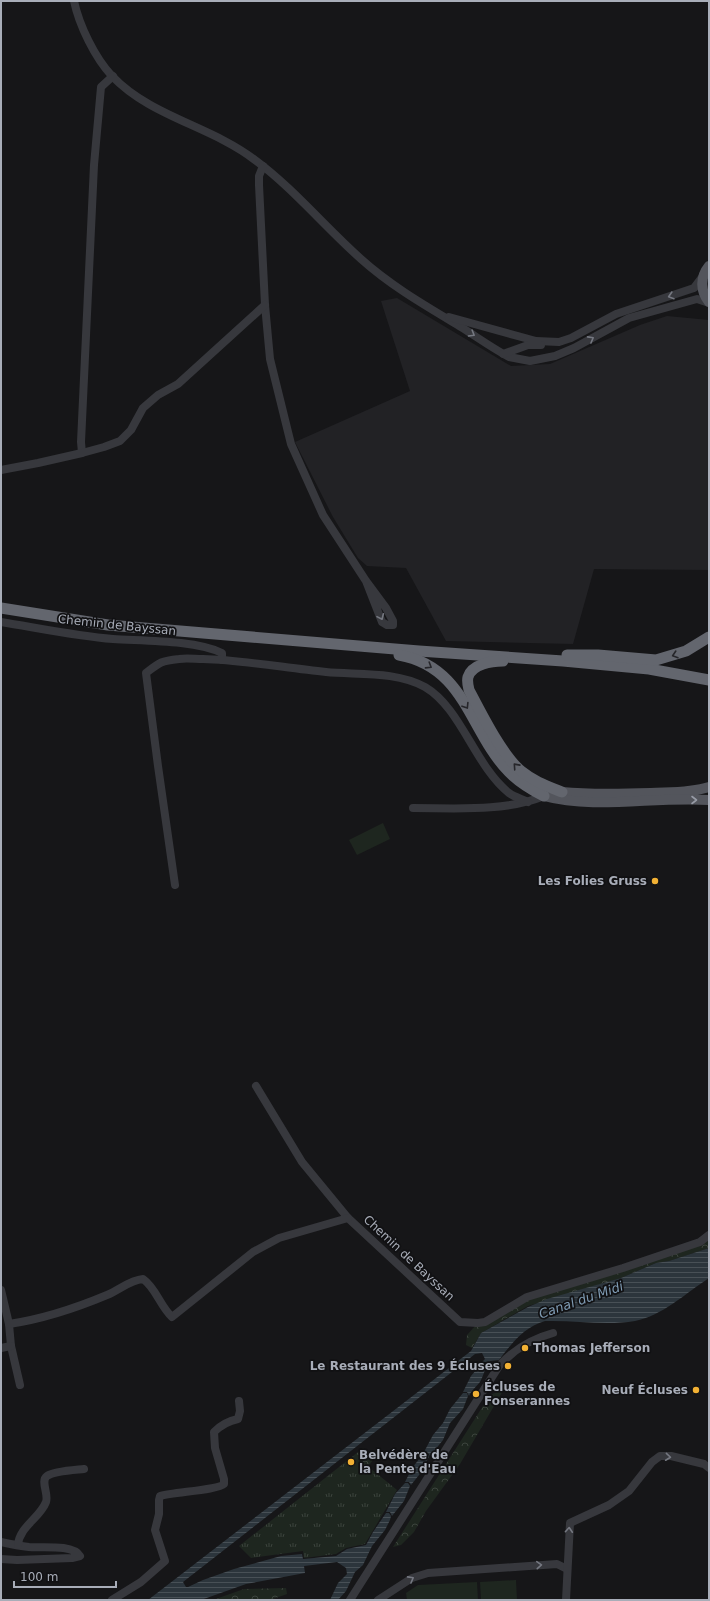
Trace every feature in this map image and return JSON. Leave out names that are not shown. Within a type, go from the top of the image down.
[{"type":"highway","points":[[1,608],[108,625],[597,664],[650,669],[709,680]]},
{"type":"highway","points":[[54,616],[108,619],[430,647],[598,655],[656,660],[686,652],[709,637]]},
{"type":"highway","points":[[309,642],[387,652],[410,657],[425,663],[443,675],[451,684],[465,704],[496,756],[508,771],[525,786],[544,796]]},
{"type":"highway","points":[[560,654],[678,668],[709,674]]},
{"type":"highway","points":[[562,792],[540,784],[520,770],[506,754],[469,690],[467,679],[471,671],[494,661],[597,664]]},
{"type":"main road","points":[[709,266],[703,276],[703,291],[709,302]]},
{"type":"main road","points":[[562,792],[585,795],[684,792],[709,787]]},
{"type":"main road","points":[[544,796],[560,800],[587,802],[709,800]]},
{"type":"street","points":[[74,1],[98,60],[113,76],[138,98],[229,144],[254,159],[361,260],[401,291],[509,357],[530,361],[555,356],[574,348],[629,318],[697,299],[709,302]]},
{"type":"street","points":[[82,453],[81,434],[94,165],[102,87],[113,76]]},
{"type":"street","points":[[263,166],[259,176],[259,185],[265,305],[270,358],[291,444],[323,515],[366,581],[386,608],[393,621],[393,625],[387,625],[382,622],[366,581]]},
{"type":"street","points":[[503,354],[528,345],[553,345],[571,338],[616,314],[694,288],[703,276]]},
{"type":"street","points":[[2,468],[38,464],[104,447],[120,440],[131,430],[143,408],[158,395],[178,384],[265,305]]},
{"type":"street","points":[[439,314],[536,341],[560,342]]},
{"type":"street","name":"Chemin de Bayssan","points":[[1,622],[111,639],[174,643],[212,648],[222,653],[222,660]]},
{"type":"street","points":[[175,885],[146,673],[160,662],[180,659],[222,660],[410,680],[425,687],[439,697],[496,781],[510,794],[528,802]]},
{"type":"street","points":[[540,784],[544,796]]},
{"type":"street","points":[[414,808],[474,808],[516,804],[562,792]]},
{"type":"street","points":[[256,1086],[302,1162],[348,1218]]},
{"type":"street","name":"Chemin de Bayssan","points":[[9,1324],[32,1320],[80,1306],[110,1294],[137,1280],[143,1279],[149,1283],[165,1311],[172,1317],[252,1252],[279,1238],[348,1218],[460,1322],[466,1323],[485,1322],[527,1297],[692,1245],[705,1239],[709,1235]]},
{"type":"street","points":[[1,1290],[20,1385]]},
{"type":"street","points":[[350,1600],[499,1366],[521,1346],[535,1338],[553,1333]]},
{"type":"street","points":[[1,1348],[11,1346]]},
{"type":"street","points":[[112,1600],[141,1582],[165,1562],[155,1530],[159,1514],[158,1500],[160,1496],[197,1489],[216,1488],[224,1484],[215,1448],[214,1432],[220,1426],[238,1419],[240,1412],[239,1401]]},
{"type":"street","points":[[566,1600],[570,1524],[609,1506],[629,1491],[652,1462],[660,1456],[671,1456],[704,1464],[709,1468]]},
{"type":"street","points":[[18,1545],[18,1541],[22,1533],[40,1512],[46,1502],[47,1496],[44,1480],[46,1476],[84,1469]]},
{"type":"street","points":[[1,1542],[74,1550],[80,1556],[72,1558],[25,1560],[1,1559]]},
{"type":"street","points":[[378,1600],[412,1578],[428,1573],[557,1564],[567,1569]]},
{"type":"shaded area","points":[[397,298],[511,366],[550,364],[640,325],[667,316],[709,320],[709,570],[594,569],[573,644],[446,641],[406,568],[367,566],[358,558],[333,517],[295,442],[410,391],[381,301]]},
{"type":"green space","points":[[383,823],[390,839],[357,855],[349,840]]},
{"type":"green space","points":[[709,1235],[709,1248],[669,1261],[656,1263],[621,1278],[528,1306],[481,1333],[472,1348],[466,1345],[467,1335],[478,1323],[515,1303]]},
{"type":"green space","points":[[504,1389],[460,1464],[426,1511],[414,1532],[401,1545],[393,1547],[490,1395]]},
{"type":"green space","points":[[363,1448],[375,1457],[364,1469],[353,1456]]},
{"type":"green space","points":[[353,1456],[397,1490],[365,1544],[346,1548],[336,1554],[304,1558],[303,1551],[251,1558],[239,1546]]},
{"type":"green space","points":[[516,1580],[517,1600],[481,1600],[480,1582]]},
{"type":"green space","points":[[477,1582],[478,1600],[407,1600],[406,1593],[418,1585]]},
{"type":"green space","points":[[286,1588],[287,1594],[270,1600],[213,1600],[244,1589]]},
{"type":"water","name":"Canal du Midi","points":[[709,1248],[709,1278],[674,1303],[655,1314],[635,1321],[612,1323],[545,1321],[525,1331],[499,1360],[490,1361],[488,1366],[486,1362],[482,1362],[485,1359],[482,1353],[475,1354],[183,1582],[186,1587],[188,1587],[234,1569],[281,1556],[302,1554],[303,1559],[336,1556],[347,1549],[366,1545],[386,1513],[389,1513],[391,1516],[385,1530],[372,1546],[363,1565],[355,1572],[346,1591],[338,1600],[330,1600],[338,1583],[347,1574],[346,1568],[337,1562],[304,1566],[305,1573],[246,1584],[201,1600],[148,1600],[471,1351],[481,1333],[528,1307],[547,1299],[621,1278],[656,1263],[669,1261]]},
{"type":"water","points":[[482,1363],[485,1363],[487,1366],[480,1382],[469,1396],[467,1392],[463,1392],[471,1376]]},
{"type":"water","points":[[463,1393],[467,1393],[468,1396],[463,1409],[450,1423],[443,1440],[430,1456],[428,1453],[424,1452],[433,1435],[443,1423],[450,1409]]},
{"type":"water","points":[[424,1453],[429,1456],[423,1470],[411,1485],[409,1482],[405,1482],[412,1468]]},
{"type":"water","points":[[405,1483],[408,1483],[410,1486],[404,1501],[392,1516],[390,1512],[386,1512],[395,1494]]},
{"type":"place","name":"Les Folies Gruss","points":[[655,881]]},
{"type":"place","name":"Thomas Jefferson","points":[[525,1348]]},
{"type":"place","name":"Le Restaurant des 9 Écluses","points":[[508,1366]]},
{"type":"place","name":"Neuf Écluses","points":[[696,1390]]},
{"type":"place","name":"Écluses de Fonserannes","points":[[476,1394]]},
{"type":"place","name":"Belvédère de la Pente d'Eau","points":[[351,1462]]}]
